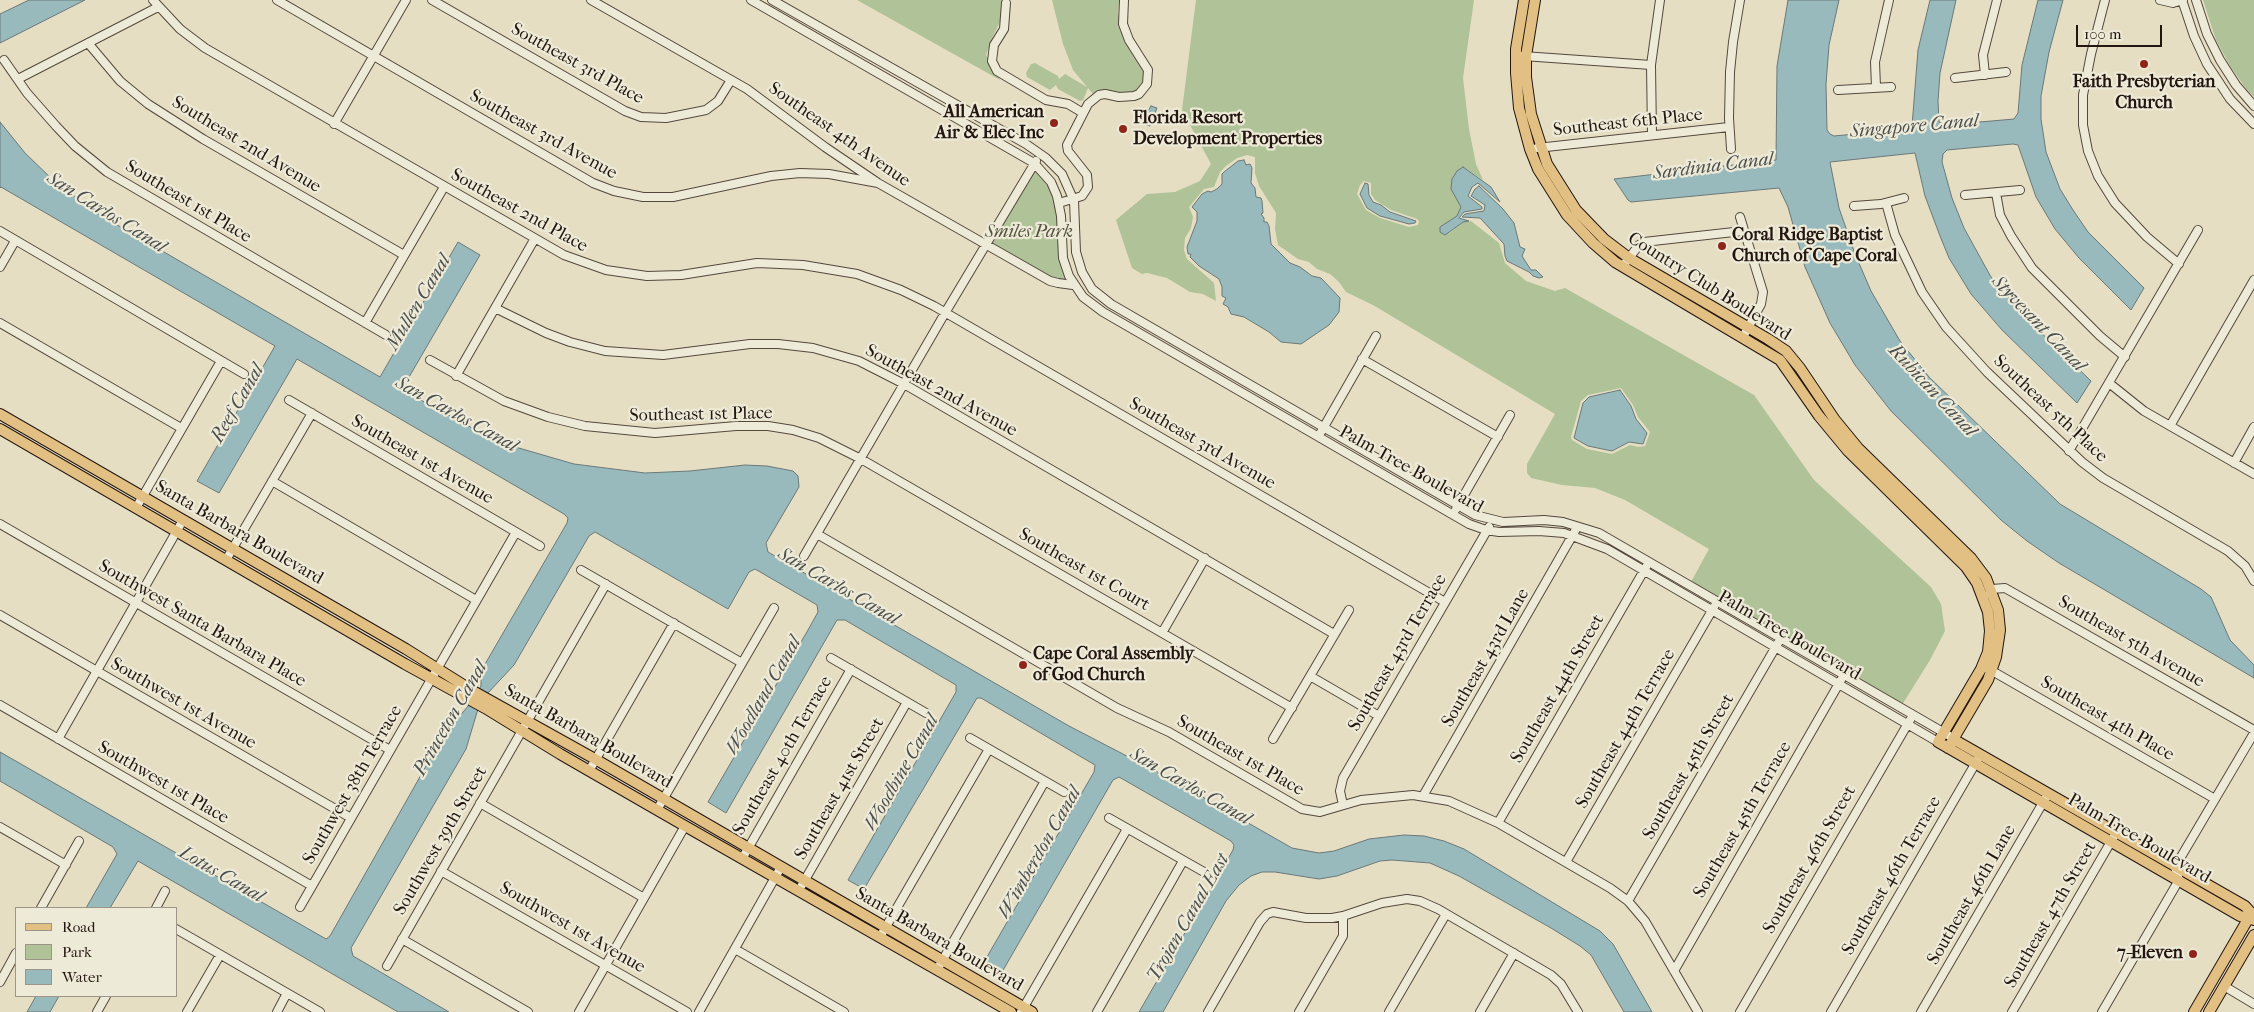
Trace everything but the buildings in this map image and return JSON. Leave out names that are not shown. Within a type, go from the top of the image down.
[{"type":"main road","name":"Country Club Boulevard","points":[[1524,0],[1519,108],[1535,148],[1543,179],[1567,215],[1593,243],[1746,332],[1774,356],[1784,365],[1819,416],[1900,497],[1966,567],[1977,583],[1986,607],[1990,631],[1987,668],[1951,743]]},
{"type":"main road","name":"Country Club Boulevard","points":[[1521,56],[1535,0]]},
{"type":"main road","name":"Santa Barbara Boulevard","points":[[0,414],[437,668],[471,695]]},
{"type":"main road","name":"Santa Barbara Boulevard","points":[[0,429],[432,678],[528,721],[596,759],[886,928],[1010,1012]]},
{"type":"main road","points":[[32,447],[38,436]]},
{"type":"main road","name":"Country Club Boulevard","points":[[1900,497],[1971,558],[1992,589],[1998,610],[2000,630],[1996,657],[1941,738]]},
{"type":"main road","points":[[322,616],[329,604]]},
{"type":"main road","name":"Santa Barbara Boulevard","points":[[488,704],[522,730],[589,771],[775,878],[880,937],[940,965],[1026,1010]]},
{"type":"main road","name":"Palm Tree Boulevard","points":[[1941,738],[1980,754],[2048,794],[2179,880],[2252,915]]},
{"type":"main road","name":"Palm Tree Boulevard","points":[[1951,743],[1975,764],[2042,803],[2175,867],[2245,906],[2252,915]]},
{"type":"main road","points":[[2194,1012],[2252,915]]},
{"type":"main road","points":[[2209,1012],[2254,935]]},
{"type":"street","name":"Southeast 3rd Avenue","points":[[277,0],[593,183],[628,195],[673,197],[771,176],[800,173],[829,174],[878,183]]},
{"type":"street","points":[[334,124],[406,0]]},
{"type":"street","name":"Southeast 3rd Place","points":[[432,0],[626,111],[641,117],[666,118],[706,110],[718,102],[731,80]]},
{"type":"street","name":"Southeast 4th Avenue","points":[[591,0],[731,80],[772,106],[825,148],[878,183],[1050,281],[1058,284],[1073,284]]},
{"type":"street","name":"Palm Tree Boulevard","points":[[751,0],[1034,163],[1051,182],[1059,203],[1063,258],[1073,284],[1088,302],[1103,312],[1452,514],[1486,530],[1499,532],[1551,531],[1574,535],[1607,548],[1907,724],[1941,738]]},
{"type":"street","name":"Palm Tree Boulevard","points":[[772,0],[1040,153],[1062,174],[1073,199],[1076,252],[1082,272],[1092,288],[1104,300],[1475,515],[1494,521],[1544,520],[1576,525],[1611,539],[1913,715],[1941,738]]},
{"type":"street","points":[[1059,203],[1082,196],[1088,187],[1087,175],[1068,151],[1067,145],[1082,113],[1092,100],[1099,95],[1128,97],[1139,94],[1147,84],[1148,70],[1129,40],[1123,24],[1124,0]]},
{"type":"street","points":[[1652,135],[1651,64],[1660,0]]},
{"type":"street","points":[[1732,149],[1729,126],[1733,42],[1740,0]]},
{"type":"street","points":[[1876,87],[1876,62],[1888,0]]},
{"type":"street","points":[[1985,75],[1983,55],[1997,0]]},
{"type":"street","points":[[2105,0],[2083,95],[2084,125],[2088,151],[2098,176],[2115,203],[2148,237],[2179,264]]},
{"type":"street","points":[[2160,0],[2173,2],[2182,0],[2194,36],[2211,71],[2230,99],[2254,124]]},
{"type":"street","points":[[2196,0],[2207,34],[2220,60],[2236,85],[2254,106]]},
{"type":"street","points":[[18,79],[88,43],[155,3]]},
{"type":"street","name":"Southeast 2nd Place","points":[[155,3],[180,29],[205,48],[534,240],[594,267],[636,275],[681,275],[757,264],[803,264],[834,269],[901,290],[945,312]]},
{"type":"street","points":[[1006,3],[1004,29],[994,45],[992,61],[997,71],[1046,100],[1068,104],[1082,113]]},
{"type":"street","name":"Southeast 2nd Avenue","points":[[88,43],[120,81],[148,104],[203,139],[404,255]]},
{"type":"street","points":[[1521,56],[1651,64]]},
{"type":"street","name":"Southeast 1st Place","points":[[4,60],[27,94],[56,126],[75,146],[107,172],[386,335]]},
{"type":"street","points":[[1955,78],[2006,72]]},
{"type":"street","points":[[1838,90],[1891,87]]},
{"type":"street","name":"Southeast 6th Place","points":[[1535,148],[1729,126]]},
{"type":"street","points":[[804,556],[945,312],[1040,153]]},
{"type":"street","points":[[366,323],[444,187]]},
{"type":"street","points":[[1965,195],[2020,190]]},
{"type":"street","points":[[1996,192],[2000,214],[2011,236],[2032,268],[2100,336],[2124,357]]},
{"type":"street","points":[[1854,206],[1886,203],[1904,198]]},
{"type":"street","name":"Southeast 5th Place","points":[[1886,203],[1895,235],[1913,275],[1946,327],[1986,371],[2069,451],[2103,478],[2228,551],[2245,566],[2254,581]]},
{"type":"street","points":[[1740,218],[1763,292],[1761,304],[1746,332]]},
{"type":"street","points":[[1061,230],[1076,230]]},
{"type":"street","points":[[1626,262],[1644,242],[1743,230]]},
{"type":"street","points":[[2069,451],[2198,230]]},
{"type":"street","points":[[0,231],[244,374]]},
{"type":"street","points":[[456,376],[534,240]]},
{"type":"street","points":[[0,267],[15,241]]},
{"type":"street","points":[[2170,426],[2254,280]]},
{"type":"street","name":"Southeast 2nd Avenue","points":[[495,308],[546,334],[582,346],[605,351],[663,355],[750,344],[792,345],[846,356],[904,384],[1334,634]]},
{"type":"street","name":"Southeast 3rd Avenue","points":[[945,312],[1445,602]]},
{"type":"street","points":[[0,323],[181,428]]},
{"type":"street","points":[[1318,436],[1376,336]]},
{"type":"street","points":[[1362,359],[1498,437]]},
{"type":"street","name":"Southeast 1st Place","points":[[430,360],[488,394],[521,408],[585,426],[655,434],[736,426],[768,426],[814,436],[860,459]]},
{"type":"street","points":[[136,508],[221,361]]},
{"type":"street","points":[[2109,383],[2144,411],[2254,474]]},
{"type":"street","name":"Southeast 1st Avenue","points":[[290,400],[540,546]]},
{"type":"street","points":[[226,560],[312,413]]},
{"type":"street","points":[[1452,514],[1510,415]]},
{"type":"street","points":[[2234,463],[2254,427]]},
{"type":"street","name":"Southeast 1st Court","points":[[860,459],[1292,708]]},
{"type":"street","points":[[272,481],[476,600]]},
{"type":"street","points":[[58,738],[183,520]]},
{"type":"street","name":"Southeast 43rd Terrace","points":[[1343,805],[1340,784],[1486,530],[1494,521]]},
{"type":"street","name":"Southwest Santa Barbara Place","points":[[0,524],[390,750]]},
{"type":"street","name":"Southeast 43rd Lane","points":[[1424,796],[1574,535],[1576,525]]},
{"type":"street","name":"Southwest 38th Terrace","points":[[300,907],[516,532]]},
{"type":"street","name":"Southeast 1st Place","points":[[817,534],[1117,708],[1169,732],[1302,809],[1320,812],[1379,797],[1424,796],[1458,805],[1498,823],[1566,862],[1628,901],[1644,921],[1698,1012]]},
{"type":"street","points":[[1162,633],[1205,558]]},
{"type":"street","name":"Southeast 44th Street","points":[[1498,823],[1650,561]]},
{"type":"street","points":[[581,570],[742,663]]},
{"type":"street","name":"Southwest 39th Street","points":[[387,966],[606,584]]},
{"type":"street","name":"Southeast 5th Avenue","points":[[1992,589],[2004,588],[2254,731]]},
{"type":"street","points":[[1986,607],[1992,589]]},
{"type":"street","name":"Southeast 44th Terrace","points":[[1566,862],[1718,601]]},
{"type":"street","points":[[657,810],[774,608]]},
{"type":"street","points":[[1273,739],[1349,610]]},
{"type":"street","name":"Southwest 1st Avenue","points":[[0,615],[351,818]]},
{"type":"street","points":[[589,771],[674,623]]},
{"type":"street","name":"Southeast 45th Street","points":[[1628,901],[1781,638]]},
{"type":"street","points":[[831,658],[926,713]]},
{"type":"street","name":"Southeast 4th Place","points":[[1987,668],[2215,799]]},
{"type":"street","name":"Southeast 40th Terrace","points":[[742,859],[851,669]]},
{"type":"street","points":[[1310,676],[1379,716]]},
{"type":"street","name":"Southeast 45th Terrace","points":[[1674,971],[1844,676]]},
{"type":"street","name":"Southeast 41st Street","points":[[798,891],[907,702]]},
{"type":"street","name":"Southwest 1st Place","points":[[0,705],[312,886]]},
{"type":"street","name":"Southeast 46th Street","points":[[1740,1012],[1913,715]]},
{"type":"street","points":[[2102,1012],[2179,880],[2175,867],[2254,731]]},
{"type":"street","points":[[970,738],[1064,792]]},
{"type":"street","points":[[880,937],[988,749]]},
{"type":"street","name":"Southeast 46th Terrace","points":[[1831,1012],[1980,754]]},
{"type":"street","points":[[940,965],[1045,781]]},
{"type":"street","name":"Southeast 46th Lane","points":[[1921,1012],[2048,794]]},
{"type":"street","points":[[480,803],[644,898]]},
{"type":"street","points":[[1109,818],[1204,872]]},
{"type":"street","points":[[579,1012],[684,826]]},
{"type":"street","points":[[0,827],[66,865]]},
{"type":"street","points":[[1026,1010],[1127,829]]},
{"type":"street","name":"Southeast 47th Street","points":[[2012,1012],[2113,837]]},
{"type":"street","points":[[42,907],[79,841]]},
{"type":"street","points":[[1097,1012],[1183,861]]},
{"type":"street","points":[[699,1012],[781,867]]},
{"type":"street","name":"Southwest 1st Avenue","points":[[441,871],[687,1012]]},
{"type":"street","points":[[157,907],[165,891]]},
{"type":"street","points":[[1208,1012],[1260,922],[1267,914],[1273,912],[1319,919],[1343,916],[1382,903],[1400,900],[1420,901],[1446,914],[1556,979],[1574,1010]]},
{"type":"street","points":[[1390,1012],[1446,914]]},
{"type":"street","points":[[1299,1012],[1343,936],[1343,916]]},
{"type":"street","points":[[178,930],[320,1012]]},
{"type":"street","points":[[402,939],[528,1012]]},
{"type":"street","points":[[735,949],[844,1012]]},
{"type":"street","points":[[1480,1012],[1514,953]]},
{"type":"street","points":[[187,1012],[220,954]]},
{"type":"street","points":[[0,982],[15,955]]},
{"type":"street","points":[[2224,986],[2254,1004]]},
{"type":"street","points":[[277,1012],[288,993]]},
{"type":"street","points":[[97,1012],[105,997]]},
{"type":"green space","points":[[857,0],[1004,0],[1004,14],[986,55],[1000,80]]},
{"type":"green space","points":[[1052,0],[1119,0],[1118,13],[1123,36],[1145,73],[1143,87],[1131,95],[1114,91],[1094,95],[1088,88],[1083,100],[1080,101],[1058,89],[1056,85],[1050,90],[1027,77],[1026,73],[1031,64],[1035,63],[1058,76],[1059,79],[1065,74],[1087,87],[1073,70],[1063,44]]},
{"type":"green space","points":[[1196,0],[1474,0],[1463,78],[1469,129],[1476,164],[1483,180],[1463,167],[1458,201],[1461,207],[1457,216],[1440,227],[1449,233],[1463,222],[1471,221],[1499,243],[1505,263],[1526,281],[1555,291],[1565,288],[1754,395],[1814,480],[1931,587],[1941,604],[1945,631],[1930,660],[1902,705],[1691,582],[1709,549],[1625,500],[1595,488],[1562,485],[1531,478],[1527,473],[1527,464],[1555,414],[1373,305],[1346,292],[1330,274],[1317,269],[1309,262],[1298,259],[1278,245],[1275,229],[1276,213],[1259,186],[1255,173],[1255,157],[1247,155],[1237,158],[1226,166],[1220,172],[1214,187],[1204,189],[1189,207],[1193,217],[1191,228],[1185,238],[1184,250],[1187,259],[1214,283],[1216,301],[1203,294],[1190,292],[1167,278],[1147,273],[1142,274],[1132,268],[1116,220],[1147,194],[1175,192],[1200,181],[1211,164],[1182,110]],"holes":[[[1364,181],[1371,183],[1371,194],[1375,200],[1391,210],[1417,219],[1419,221],[1418,225],[1409,227],[1380,218],[1366,210],[1357,194],[1360,185]],[[1621,388],[1633,405],[1638,417],[1650,432],[1645,446],[1630,445],[1612,454],[1587,449],[1572,440],[1571,437],[1581,401],[1588,395]]]},
{"type":"green space","points":[[2203,0],[2254,0],[2254,97],[2230,66],[2216,40]]},
{"type":"green space","name":"Smiles Park","points":[[1034,167],[1052,190],[1058,214],[1057,239],[1060,259],[1069,283],[1058,281],[987,244]]},
{"type":"water","points":[[29,0],[85,0],[0,43],[0,14]]},
{"type":"water","points":[[1788,0],[1839,0],[1829,45],[1826,84],[1827,130],[1834,136],[1908,129],[1912,126],[1918,50],[1930,0],[1956,0],[1940,73],[1939,122],[1946,125],[2014,119],[2018,113],[2022,65],[2038,0],[2063,0],[2049,52],[2041,96],[2041,119],[2046,152],[2060,189],[2088,232],[2144,288],[2131,310],[2079,258],[2055,229],[2036,197],[2018,145],[1947,150],[1943,154],[1942,162],[1952,198],[1964,228],[1991,277],[2026,318],[2091,381],[2077,403],[2002,330],[1971,294],[1949,258],[1940,236],[1925,196],[1915,153],[1830,162],[1839,208],[1855,254],[1871,291],[1900,341],[1929,377],[2060,504],[2201,589],[2211,597],[2230,640],[2254,665],[2254,678],[2059,563],[2027,541],[2001,520],[1891,411],[1855,365],[1830,323],[1805,267],[1788,207],[1779,188],[1631,202],[1628,200],[1614,179],[1776,160],[1777,66]]},
{"type":"water","points":[[1151,106],[1157,108],[1155,113],[1161,117],[1159,122],[1153,120],[1150,126],[1144,124],[1146,118],[1140,116],[1143,108],[1148,111]]},
{"type":"water","points":[[0,122],[25,153],[54,181],[100,215],[380,377],[458,242],[480,255],[405,384],[405,389],[408,393],[498,442],[574,464],[645,473],[690,471],[745,465],[767,466],[793,471],[798,476],[799,487],[766,543],[768,552],[1069,726],[1173,780],[1292,848],[1319,853],[1334,851],[1369,839],[1404,835],[1424,836],[1464,849],[1600,931],[1613,944],[1652,1012],[1624,1012],[1591,955],[1551,928],[1459,876],[1430,863],[1392,860],[1380,861],[1337,876],[1319,879],[1275,872],[1262,872],[1251,876],[1239,885],[1226,901],[1163,1012],[1139,1012],[1233,850],[1234,845],[1231,841],[1119,777],[1113,780],[1002,972],[984,962],[1094,772],[1095,765],[981,698],[977,698],[864,889],[848,880],[956,692],[956,685],[845,620],[837,620],[726,813],[708,802],[818,612],[817,605],[755,569],[749,572],[728,609],[595,532],[589,536],[514,665],[487,694],[478,709],[466,749],[351,948],[353,956],[449,1012],[398,1012],[138,861],[111,907],[87,907],[117,854],[113,847],[0,781],[0,752],[326,939],[330,936],[443,736],[469,705],[481,686],[481,671],[567,523],[568,518],[297,359],[219,493],[197,481],[275,346],[0,188]]},
{"type":"water","points":[[1244,160],[1246,165],[1250,164],[1252,168],[1251,183],[1255,188],[1256,197],[1261,198],[1262,201],[1263,213],[1261,214],[1264,222],[1267,222],[1269,226],[1271,244],[1290,263],[1300,267],[1312,276],[1321,278],[1340,298],[1339,312],[1329,325],[1301,344],[1281,342],[1269,332],[1244,317],[1231,314],[1228,307],[1223,304],[1226,298],[1222,296],[1222,287],[1219,279],[1199,266],[1190,257],[1191,254],[1188,254],[1187,247],[1197,221],[1197,212],[1192,207],[1202,194],[1217,189],[1222,184],[1222,174],[1224,172],[1238,161]]},
{"type":"water","points":[[1463,167],[1491,187],[1500,202],[1478,183],[1472,187],[1468,196],[1482,209],[1464,212],[1459,218],[1469,221],[1463,222],[1445,235],[1440,232],[1440,227],[1457,216],[1461,207],[1451,189],[1452,179],[1457,171]]},
{"type":"water","points":[[1365,183],[1368,184],[1369,195],[1373,202],[1390,212],[1416,221],[1415,223],[1409,224],[1380,216],[1367,208],[1360,194]]},
{"type":"water","points":[[1479,186],[1503,209],[1514,223],[1520,247],[1525,249],[1522,256],[1531,270],[1536,270],[1543,277],[1533,276],[1507,261],[1504,244],[1480,218],[1462,217],[1465,214],[1484,211],[1485,205],[1471,196]]},
{"type":"water","points":[[1620,390],[1631,406],[1636,419],[1647,433],[1643,444],[1629,442],[1612,451],[1588,446],[1574,438],[1583,403],[1589,397]]},
{"type":"water","points":[[35,997],[58,997],[50,1012],[27,1012]]},
{"type":"place","name":"Faith Presbyterian Church","points":[[2144,64]]},
{"type":"place","name":"All American Air & Elec Inc","points":[[1054,123]]},
{"type":"place","name":"Florida Resort Development Properties","points":[[1123,129]]},
{"type":"place","name":"Coral Ridge Baptist Church of Cape Coral","points":[[1722,246]]},
{"type":"place","name":"Cape Coral Assembly of God Church","points":[[1023,665]]},
{"type":"place","name":"7-Eleven","points":[[2193,954]]},
{"type":"water label","name":"Singapore Canal","points":[[1914,127]]},
{"type":"water label","name":"Sardinia Canal","points":[[1713,167]]},
{"type":"water label","name":"San Carlos Canal","points":[[106,213]]},
{"type":"water label","name":"Mullen Canal","points":[[419,303]]},
{"type":"water label","name":"Styvesant Canal","points":[[2038,324]]},
{"type":"water label","name":"Rubican Canal","points":[[1932,391]]},
{"type":"water label","name":"Reef Canal","points":[[238,404]]},
{"type":"water label","name":"San Carlos Canal","points":[[456,415]]},
{"type":"water label","name":"San Carlos Canal","points":[[838,587]]},
{"type":"water label","name":"Woodland Canal","points":[[764,696]]},
{"type":"water label","name":"Princeton Canal","points":[[451,719]]},
{"type":"water label","name":"Woodbine Canal","points":[[902,773]]},
{"type":"water label","name":"San Carlos Canal","points":[[1190,787]]},
{"type":"water label","name":"Wimberdon Canal","points":[[1040,853]]},
{"type":"water label","name":"Lotus Canal","points":[[221,875]]},
{"type":"water label","name":"Trojan Canal East","points":[[1189,918]]}]
